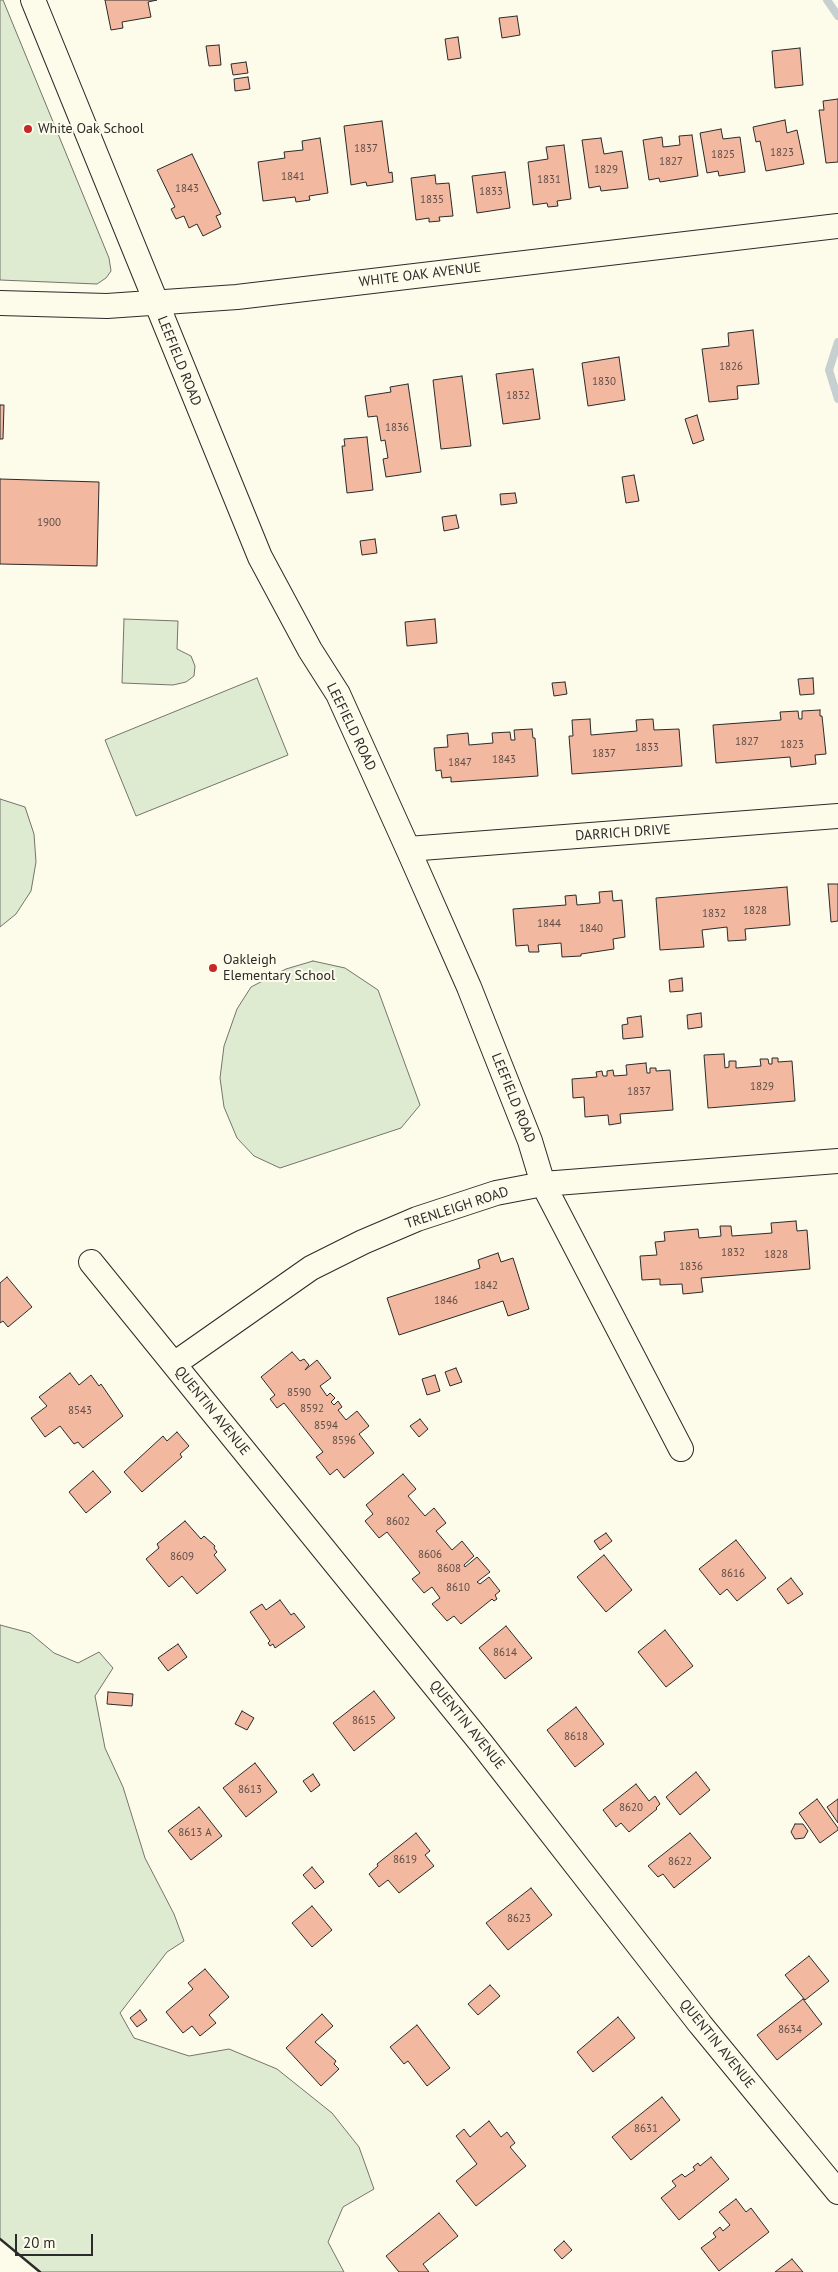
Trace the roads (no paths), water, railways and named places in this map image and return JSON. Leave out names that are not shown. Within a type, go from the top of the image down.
[{"type":"street","name":"LEEFIELD ROAD","points":[[33,0],[260,557],[310,650],[338,694],[469,986],[530,1141],[543,1184],[626,1347],[681,1449]]},
{"type":"street","name":"WHITE OAK AVENUE","points":[[0,303],[107,306],[237,297],[838,226]]},
{"type":"street","name":"DARRICH DRIVE","points":[[408,849],[838,816]]},
{"type":"street","name":"TRENLEIGH ROAD","points":[[174,1364],[311,1268],[363,1242],[417,1219],[496,1193],[543,1184],[838,1161]]},
{"type":"street","name":"QUENTIN AVENUE","points":[[91,1262],[481,1742],[700,2024],[838,2192]]},
{"type":"waterway","points":[[827,0],[838,16]]},
{"type":"waterway","points":[[838,342],[829,370],[838,399]]},
{"type":"place","name":"White Oak School","points":[[28,129]]},
{"type":"place","name":"Oakleigh Elementary School","points":[[213,968]]}]
